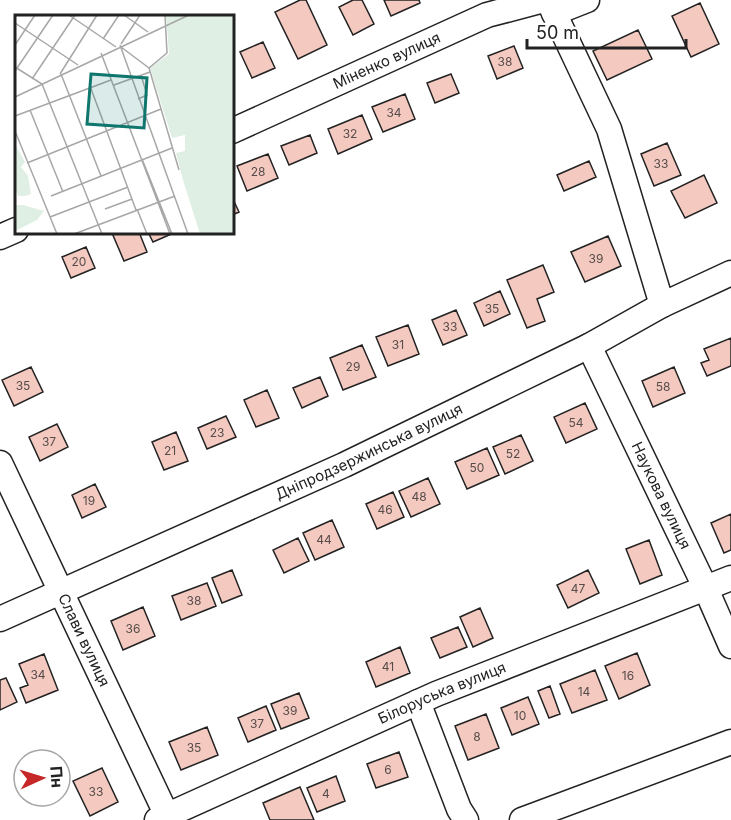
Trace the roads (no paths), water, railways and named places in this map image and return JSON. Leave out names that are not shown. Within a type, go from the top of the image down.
[{"type":"street","name":"Міненко вулиця","points":[[234,130],[487,15],[551,3],[587,0]]},
{"type":"street","points":[[551,3],[609,129],[662,305]]},
{"type":"street","points":[[0,237],[15,230]]},
{"type":"street","name":"Дніпродзержинська вулиця","points":[[0,619],[344,465],[589,346],[662,305],[731,273]]},
{"type":"street","name":"Наукова вулиця","points":[[589,346],[731,646]]},
{"type":"street","name":"Слави вулиця","points":[[0,463],[164,819]]},
{"type":"street","name":"Білоруська вулиця","points":[[164,819],[418,702],[731,578]]},
{"type":"street","points":[[418,702],[459,809],[466,820]]},
{"type":"street","points":[[522,820],[731,742]]}]
